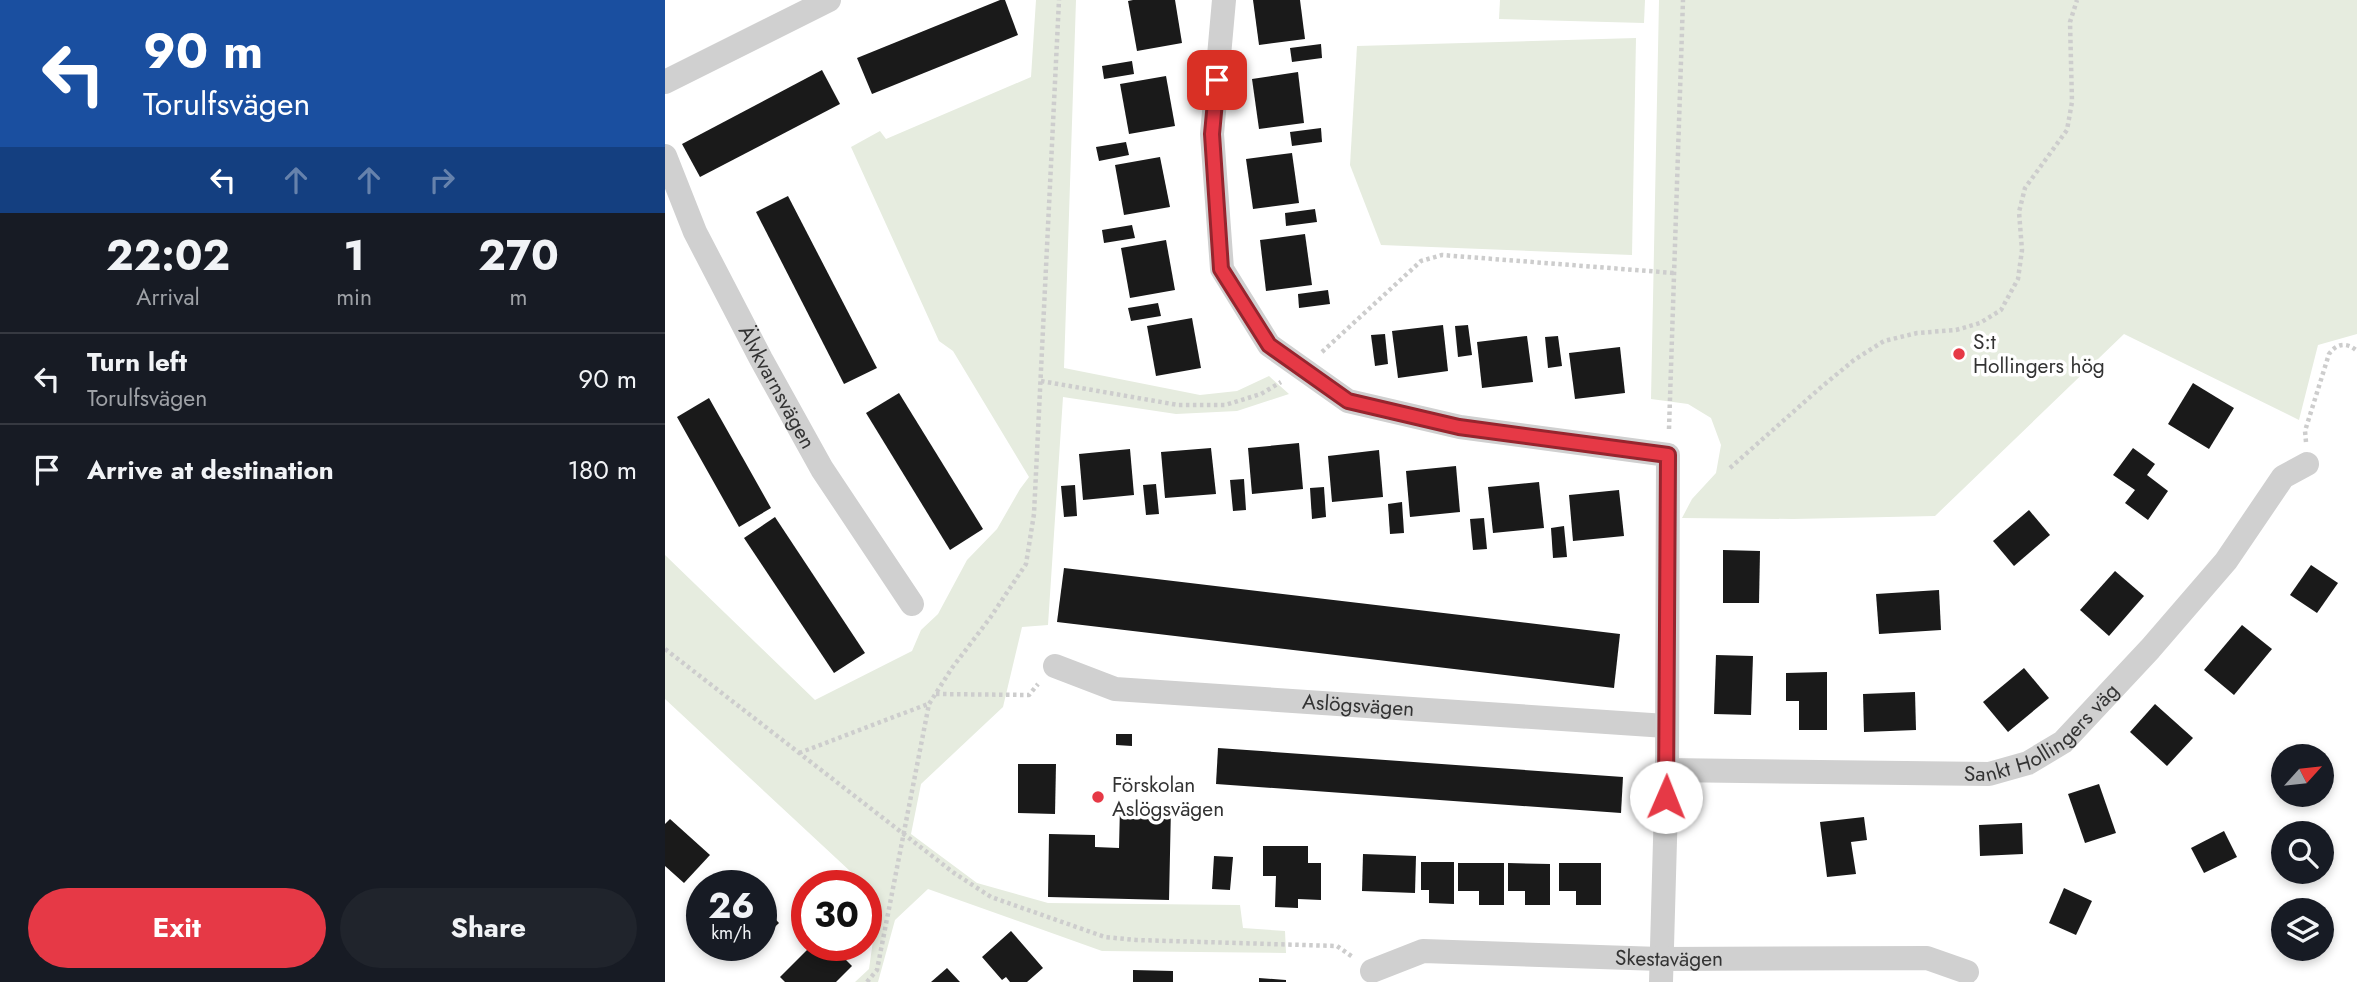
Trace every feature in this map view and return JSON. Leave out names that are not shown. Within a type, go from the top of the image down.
[{"type":"street","points":[[665,82],[829,0]]},
{"type":"street","points":[[1224,0],[1212,134],[1221,269],[1269,345],[1348,401],[1459,427],[1668,455],[1667,770],[1660,970]]},
{"type":"street","name":"Älvkvarnsvägen","points":[[665,156],[695,232],[761,359],[822,469],[912,604]]},
{"type":"street","name":"Sankt Hollingers väg","points":[[1667,770],[1989,774],[2028,763],[2063,743],[2226,561],[2283,477],[2307,464]]},
{"type":"street","name":"Aslögsvägen","points":[[1055,666],[1115,690],[1666,726]]},
{"type":"street","name":"Skestavägen","points":[[1372,971],[1423,951],[1660,970],[1927,958],[1967,972]]},
{"type":"path","points":[[867,982],[877,970],[929,704],[1026,564],[1034,514],[1059,0]]},
{"type":"path","points":[[1668,455],[1683,0]]},
{"type":"path","points":[[1730,468],[1854,360],[1884,341],[1917,333],[1957,330],[1980,323],[2001,310],[2018,279],[2022,250],[2019,212],[2025,188],[2067,130],[2072,102],[2070,22],[2077,0]]},
{"type":"path","points":[[1041,381],[1178,405],[1225,405],[1261,394],[1303,369],[1421,261],[1442,255],[1674,273]]},
{"type":"path","points":[[2307,464],[2305,431],[2329,354],[2342,344],[2357,351]]},
{"type":"path","points":[[665,649],[954,873],[991,897],[1105,937],[1337,946],[1372,971]]},
{"type":"path","points":[[935,694],[1029,695],[1055,666]]},
{"type":"path","points":[[799,752],[929,704]]},
{"type":"shaded area","points":[[1036,0],[1076,0],[1064,368],[1200,395],[1237,391],[1269,376],[1289,394],[1237,411],[1176,414],[1063,397],[1048,625],[1022,627],[1003,707],[921,784],[911,834],[977,883],[1048,903],[1240,905],[1243,928],[1285,931],[1286,953],[1102,951],[928,889],[895,920],[878,982],[855,982],[869,969],[870,961],[882,961],[882,870],[849,870],[665,699],[665,555],[815,700],[912,651],[921,630],[938,614],[967,560],[997,529],[1029,477],[953,351],[939,341],[851,147],[880,131],[886,139],[1031,77]]},
{"type":"shaded area","points":[[1500,0],[1645,0],[1644,23],[1499,19]]},
{"type":"shaded area","points":[[1659,0],[2357,0],[2357,334],[2318,345],[2299,420],[2124,334],[1935,516],[1682,518],[1692,499],[1716,473],[1721,445],[1711,418],[1688,404],[1651,399]]},
{"type":"shaded area","points":[[1636,38],[1632,255],[1381,245],[1350,165],[1357,46]]},
{"type":"building","points":[[1005,0],[1018,35],[872,94],[857,58]]},
{"type":"building","points":[[1175,0],[1182,43],[1137,51],[1128,1]]},
{"type":"building","points":[[1253,0],[1300,0],[1305,39],[1259,45]]},
{"type":"building","points":[[1321,44],[1322,58],[1292,62],[1290,48]]},
{"type":"building","points":[[1132,61],[1134,74],[1104,79],[1102,66]]},
{"type":"building","points":[[822,70],[840,104],[700,177],[682,144]]},
{"type":"building","points":[[1298,72],[1304,123],[1259,129],[1252,79]]},
{"type":"building","points":[[1166,76],[1175,126],[1129,134],[1120,84]]},
{"type":"building","points":[[1321,128],[1322,142],[1292,146],[1290,132]]},
{"type":"building","points":[[1126,142],[1129,155],[1099,161],[1096,147]]},
{"type":"building","points":[[1292,153],[1299,203],[1253,209],[1246,159]]},
{"type":"building","points":[[1160,157],[1170,207],[1124,215],[1115,165]]},
{"type":"building","points":[[788,196],[877,368],[844,384],[756,212]]},
{"type":"building","points":[[1315,209],[1317,222],[1286,226],[1285,213]]},
{"type":"building","points":[[1132,225],[1135,238],[1104,243],[1102,230]]},
{"type":"building","points":[[1305,234],[1312,285],[1266,291],[1260,240]]},
{"type":"building","points":[[1166,240],[1175,290],[1130,298],[1121,248]]},
{"type":"building","points":[[1328,290],[1330,304],[1299,308],[1298,294]]},
{"type":"building","points":[[1158,303],[1161,316],[1131,321],[1128,308]]},
{"type":"building","points":[[1192,318],[1201,368],[1156,376],[1147,326]]},
{"type":"building","points":[[1443,325],[1448,371],[1398,378],[1392,331]]},
{"type":"building","points":[[1468,325],[1472,355],[1458,357],[1455,326]]},
{"type":"building","points":[[1385,334],[1388,364],[1375,366],[1371,335]]},
{"type":"building","points":[[1527,336],[1533,382],[1482,388],[1477,342]]},
{"type":"building","points":[[1558,336],[1562,366],[1548,368],[1545,337]]},
{"type":"building","points":[[1620,347],[1625,393],[1575,399],[1569,353]]},
{"type":"building","points":[[2193,383],[2234,408],[2209,449],[2168,424]]},
{"type":"building","points":[[899,393],[983,529],[950,550],[866,413]]},
{"type":"building","points":[[709,398],[771,508],[739,527],[677,417]]},
{"type":"building","points":[[1299,443],[1303,489],[1252,494],[1248,448]]},
{"type":"building","points":[[1211,448],[1216,494],[1165,498],[1161,452]]},
{"type":"building","points":[[2133,448],[2155,464],[2147,475],[2168,491],[2148,520],[2125,503],[2135,490],[2113,475]]},
{"type":"building","points":[[1130,449],[1134,495],[1083,500],[1079,454]]},
{"type":"building","points":[[1379,450],[1383,497],[1332,502],[1328,456]]},
{"type":"building","points":[[1456,466],[1460,512],[1410,517],[1406,471]]},
{"type":"building","points":[[1244,479],[1246,510],[1233,511],[1230,480]]},
{"type":"building","points":[[1539,482],[1544,528],[1493,533],[1488,487]]},
{"type":"building","points":[[1156,484],[1159,514],[1146,515],[1143,485]]},
{"type":"building","points":[[1075,485],[1077,516],[1064,517],[1061,486]]},
{"type":"building","points":[[1324,487],[1326,517],[1312,519],[1310,488]]},
{"type":"building","points":[[1619,490],[1624,536],[1573,541],[1569,495]]},
{"type":"building","points":[[1402,502],[1404,533],[1390,534],[1388,504]]},
{"type":"building","points":[[2029,510],[2050,535],[2014,566],[1993,541]]},
{"type":"building","points":[[775,517],[865,653],[834,673],[744,538]]},
{"type":"building","points":[[1484,518],[1487,549],[1473,550],[1470,519]]},
{"type":"building","points":[[1564,526],[1567,557],[1553,558],[1551,528]]},
{"type":"building","points":[[1723,550],[1760,551],[1759,603],[1723,603]]},
{"type":"building","points":[[2311,565],[2338,583],[2317,613],[2290,595]]},
{"type":"building","points":[[1064,568],[1620,634],[1614,688],[1057,622]]},
{"type":"building","points":[[2115,571],[2144,596],[2109,636],[2080,610]]},
{"type":"building","points":[[1939,590],[1941,630],[1879,634],[1876,594]]},
{"type":"building","points":[[2242,625],[2272,649],[2234,695],[2204,670]]},
{"type":"building","points":[[1716,655],[1753,656],[1751,715],[1714,714]]},
{"type":"building","points":[[2024,668],[2049,698],[2008,732],[1983,702]]},
{"type":"building","points":[[1827,672],[1827,730],[1799,730],[1799,701],[1786,701],[1786,673]]},
{"type":"building","points":[[1915,692],[1916,730],[1864,732],[1863,694]]},
{"type":"building","points":[[2155,704],[2193,738],[2167,766],[2130,732]]},
{"type":"building","points":[[1116,734],[1132,734],[1132,746],[1116,745]]},
{"type":"building","points":[[1218,748],[1623,777],[1621,813],[1216,784]]},
{"type":"building","points":[[1018,764],[1056,764],[1055,814],[1018,813]]},
{"type":"building","points":[[2099,784],[2116,833],[2085,843],[2068,794]]},
{"type":"building","points":[[1120,806],[1171,807],[1169,900],[1048,897],[1049,834],[1095,835],[1095,847],[1119,848]]},
{"type":"building","points":[[1864,817],[1867,840],[1851,842],[1856,874],[1827,877],[1820,822]]},
{"type":"building","points":[[670,819],[710,855],[696,870],[686,870],[684,883],[665,866],[665,824]]},
{"type":"building","points":[[2022,823],[2023,854],[1980,856],[1979,825]]},
{"type":"building","points":[[2224,831],[2237,857],[2204,873],[2191,848]]},
{"type":"building","points":[[1263,846],[1308,846],[1308,863],[1321,863],[1321,900],[1298,899],[1298,908],[1275,907],[1276,876],[1263,876]]},
{"type":"building","points":[[1363,854],[1416,856],[1415,893],[1362,891]]},
{"type":"building","points":[[1214,856],[1233,857],[1230,890],[1212,889]]},
{"type":"building","points":[[1421,862],[1454,862],[1454,904],[1429,903],[1429,890],[1421,890]]},
{"type":"building","points":[[1458,863],[1504,863],[1504,905],[1479,905],[1479,891],[1458,891]]},
{"type":"building","points":[[1508,863],[1550,864],[1550,905],[1525,905],[1525,891],[1508,891]]},
{"type":"building","points":[[1559,863],[1601,863],[1601,905],[1576,905],[1576,891],[1559,891]]},
{"type":"building","points":[[2064,888],[2092,901],[2076,935],[2049,923]]},
{"type":"building","points":[[1011,931],[1043,968],[1027,982],[1010,982],[1006,977],[1002,980],[982,957]]},
{"type":"building","points":[[796,961],[847,961],[852,966],[836,982],[785,982],[780,977]]},
{"type":"building","points":[[947,968],[960,982],[931,982]]},
{"type":"building","points":[[1133,970],[1173,971],[1173,982],[1133,982]]},
{"type":"building","points":[[1259,978],[1286,980],[1286,982],[1259,982]]},
{"type":"place","name":"S:t Hollingers hög","points":[[1959,354]]},
{"type":"place","name":"Förskolan Aslögsvägen","points":[[1098,797]]},
{"type":"route","points":[[1217,80],[1212,134],[1221,269],[1269,345],[1348,401],[1459,427],[1668,455],[1666,797]]}]
